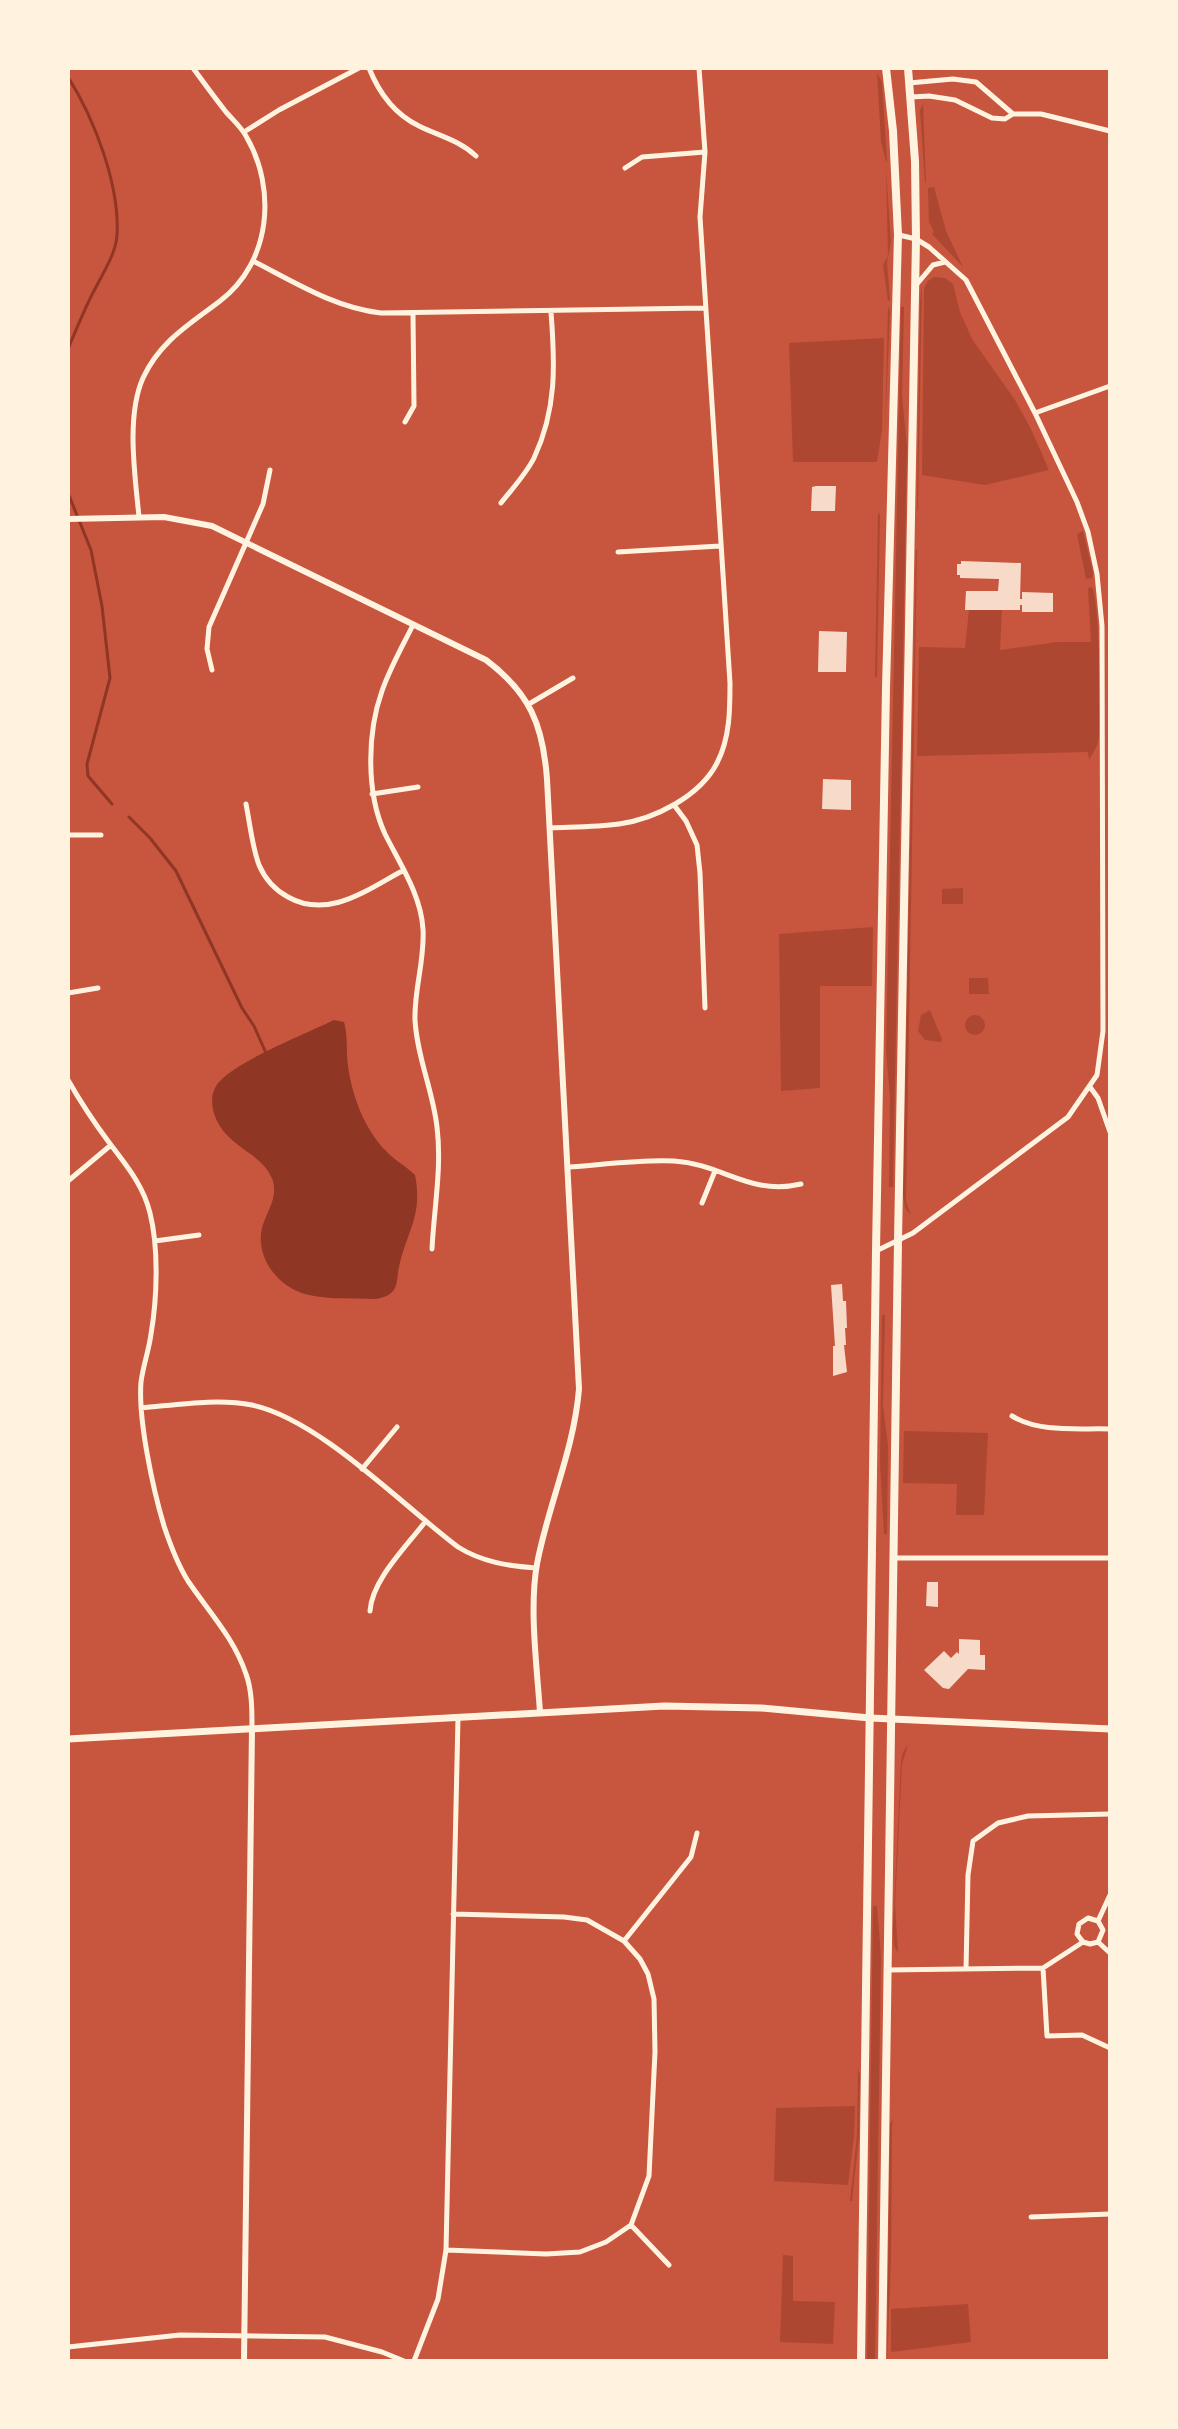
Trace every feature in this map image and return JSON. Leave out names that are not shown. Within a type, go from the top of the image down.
[{"type":"main road","points":[[861,2361],[876,1251],[898,235],[893,131],[886,68]]},
{"type":"main road","points":[[882,2361],[916,239],[908,68]]},
{"type":"main road","points":[[68,1739],[614,1708],[721,1706],[891,1720],[1110,1729]]},
{"type":"street","points":[[139,517],[135,415],[142,380],[159,350],[175,334],[230,292],[253,261],[263,235],[266,197],[256,154],[244,132],[193,68]]},
{"type":"street","points":[[244,132],[359,68]]},
{"type":"street","points":[[369,68],[386,100],[405,118],[466,146],[476,156]]},
{"type":"street","points":[[551,828],[617,824],[643,819],[674,805],[698,785],[717,763],[729,724],[730,683],[700,217],[705,152],[699,68]]},
{"type":"street","points":[[909,83],[953,79],[976,82],[1013,114]]},
{"type":"street","points":[[911,97],[955,100],[992,118],[1041,114],[1110,131]]},
{"type":"street","points":[[625,168],[642,157],[705,152]]},
{"type":"street","points":[[876,1251],[913,1233],[1052,1131],[1068,1117],[1090,1087],[1097,1075],[1103,1031],[1107,936],[1102,626],[1097,574],[1088,532],[1035,413],[966,280],[916,239],[898,235]]},
{"type":"street","points":[[253,261],[321,296],[351,307],[381,313],[705,308]]},
{"type":"street","points":[[914,288],[933,265],[945,262]]},
{"type":"street","points":[[501,503],[533,460],[550,416],[554,377],[551,312]]},
{"type":"street","points":[[405,422],[414,406],[413,314]]},
{"type":"street","points":[[1035,413],[1110,386]]},
{"type":"street","points":[[212,670],[207,649],[209,627],[263,504],[270,470]]},
{"type":"street","points":[[68,519],[164,517],[212,526],[486,660],[511,681],[529,704],[544,744],[551,828],[579,1389],[568,1451],[536,1568],[534,1605],[540,1712]]},
{"type":"street","points":[[618,552],[720,546]]},
{"type":"street","points":[[413,625],[378,702],[371,770],[372,794],[378,817],[417,899],[423,928],[415,1022],[434,1108],[439,1147],[432,1249]]},
{"type":"street","points":[[529,704],[573,678]]},
{"type":"street","points":[[372,794],[418,787]]},
{"type":"street","points":[[246,804],[256,855],[265,877],[276,889],[296,901],[318,906],[339,903],[404,870]]},
{"type":"street","points":[[674,805],[686,821],[697,845],[705,1008]]},
{"type":"street","points":[[68,835],[101,835]]},
{"type":"street","points":[[68,993],[98,988]]},
{"type":"street","points":[[68,1080],[133,1173],[150,1212],[155,1241],[153,1322],[141,1382],[145,1440],[164,1524],[187,1579],[213,1612],[231,1642],[246,1674],[250,1692],[244,2361]]},
{"type":"street","points":[[1090,1087],[1098,1098],[1110,1132]]},
{"type":"street","points":[[68,1181],[111,1145]]},
{"type":"street","points":[[568,1167],[672,1160],[700,1164],[754,1185],[780,1189],[801,1184]]},
{"type":"street","points":[[702,1203],[715,1171]]},
{"type":"street","points":[[155,1241],[199,1235]]},
{"type":"street","points":[[141,1408],[224,1403],[261,1407],[278,1413],[310,1430],[472,1556],[536,1568]]},
{"type":"street","points":[[1012,1416],[1041,1427],[1110,1429]]},
{"type":"street","points":[[362,1469],[397,1427]]},
{"type":"street","points":[[370,1611],[371,1598],[377,1585],[425,1522]]},
{"type":"street","points":[[893,1558],[1110,1558]]},
{"type":"street","points":[[414,2361],[438,2299],[446,2250],[458,1717]]},
{"type":"street","points":[[966,1969],[968,1875],[973,1841],[998,1823],[1028,1816],[1110,1814]]},
{"type":"street","points":[[624,1941],[691,1857],[697,1833]]},
{"type":"street","points":[[1098,1921],[1110,1895]]},
{"type":"street","points":[[446,2250],[546,2254],[580,2252],[606,2242],[631,2225],[649,2176],[655,2052],[654,1999],[644,1966],[624,1941],[587,1920],[453,1914]]},
{"type":"street","points":[[1088,1918],[1098,1921],[1103,1930],[1098,1942],[1083,1942],[1077,1934],[1079,1924],[1088,1918]]},
{"type":"street","points":[[886,1970],[1043,1968],[1083,1942]]},
{"type":"street","points":[[1098,1942],[1110,1953]]},
{"type":"street","points":[[1043,1968],[1047,2036],[1082,2035],[1110,2048]]},
{"type":"street","points":[[1031,2217],[1110,2214]]},
{"type":"street","points":[[631,2225],[669,2265]]},
{"type":"street","points":[[68,2347],[180,2335],[325,2337],[404,2361]]},
{"type":"shaded area","points":[[877,73],[882,82],[886,162],[881,142]]},
{"type":"shaded area","points":[[923,104],[926,182],[925,183],[920,110]]},
{"type":"shaded area","points":[[886,170],[891,242],[887,262],[888,301],[883,265],[888,256]]},
{"type":"shaded area","points":[[934,187],[946,231],[963,267],[932,234],[928,188]]},
{"type":"shaded area","points":[[934,277],[945,278],[953,284],[960,312],[972,339],[1015,400],[1049,470],[985,485],[922,475],[924,288]]},
{"type":"shaded area","points":[[922,283],[918,510],[917,510],[920,302]]},
{"type":"shaded area","points":[[888,307],[890,310],[885,433]]},
{"type":"shaded area","points":[[901,307],[904,307],[902,396],[907,446],[893,1187],[889,1187],[890,1097],[886,1051]]},
{"type":"shaded area","points":[[884,338],[882,430],[877,462],[793,462],[789,343]]},
{"type":"shaded area","points":[[878,513],[880,515],[875,677]]},
{"type":"shaded area","points":[[1083,531],[1093,573],[1092,578],[1086,579],[1077,534]]},
{"type":"shaded area","points":[[917,549],[906,1201],[911,1215],[905,1208],[903,1195]]},
{"type":"shaded area","points":[[1092,587],[1098,635],[1100,725],[1098,743],[1089,760],[1088,752],[917,756],[919,647],[965,648],[969,610],[1002,610],[1000,650],[1058,642],[1091,642],[1088,588]]},
{"type":"shaded area","points":[[963,888],[963,904],[942,904],[942,889]]},
{"type":"shaded area","points":[[873,927],[872,986],[820,986],[820,1088],[781,1091],[779,934]]},
{"type":"shaded area","points":[[969,978],[988,978],[989,994],[969,994]]},
{"type":"shaded area","points":[[930,1010],[941,1042],[925,1040],[918,1031],[921,1015]]},
{"type":"shaded area","points":[[975,1015],[982,1018],[985,1025],[982,1032],[975,1035],[968,1032],[965,1025],[968,1018]]},
{"type":"shaded area","points":[[334,1020],[344,1022],[350,1077],[366,1123],[386,1151],[415,1175],[416,1212],[402,1254],[396,1286],[390,1294],[376,1299],[309,1295],[298,1292],[279,1279],[266,1261],[261,1239],[273,1200],[273,1181],[259,1161],[226,1134],[217,1122],[213,1107],[216,1086],[231,1072],[258,1055]]},
{"type":"shaded area","points":[[882,1315],[885,1315],[883,1405],[888,1446],[887,1534],[884,1534],[880,1463]]},
{"type":"shaded area","points":[[904,1431],[988,1433],[984,1515],[956,1515],[957,1484],[903,1483]]},
{"type":"shaded area","points":[[908,1745],[902,1764],[895,1905],[898,1953],[893,1931],[901,1761]]},
{"type":"shaded area","points":[[873,1906],[877,1906],[881,1957],[875,2361],[867,2361]]},
{"type":"shaded area","points":[[858,2070],[859,2136],[850,2201],[857,2135]]},
{"type":"shaded area","points":[[855,2106],[848,2185],[774,2181],[776,2108]]},
{"type":"shaded area","points":[[893,2119],[891,2259],[887,2361],[890,2124]]},
{"type":"shaded area","points":[[783,2255],[793,2256],[793,2301],[835,2302],[833,2344],[780,2342]]},
{"type":"shaded area","points":[[968,2304],[971,2342],[891,2352],[891,2309]]},
{"type":"building","points":[[836,486],[835,511],[811,511],[812,487]]},
{"type":"building","points":[[961,561],[1021,563],[1020,599],[1022,592],[1053,593],[1053,612],[1022,612],[1022,605],[1020,610],[965,610],[966,591],[998,591],[999,579],[960,578],[957,564]]},
{"type":"building","points":[[819,631],[847,632],[846,672],[818,672]]},
{"type":"building","points":[[823,779],[851,780],[851,810],[822,809]]},
{"type":"building","points":[[842,1284],[843,1301],[846,1301],[844,1345],[847,1372],[833,1376],[835,1346],[831,1285]]},
{"type":"building","points":[[927,1582],[938,1582],[938,1607],[926,1606]]},
{"type":"building","points":[[959,1639],[980,1640],[980,1655],[985,1655],[985,1670],[968,1669],[949,1689],[943,1688],[924,1670],[944,1651],[951,1658],[957,1652],[959,1654]]},
{"type":"waterway","points":[[68,77],[96,132],[110,174],[117,216],[117,235],[112,255],[68,349]]},
{"type":"waterway","points":[[68,493],[91,550],[102,606],[110,678],[87,764],[88,776],[112,804]]},
{"type":"waterway","points":[[129,817],[176,871],[266,1053]]}]
